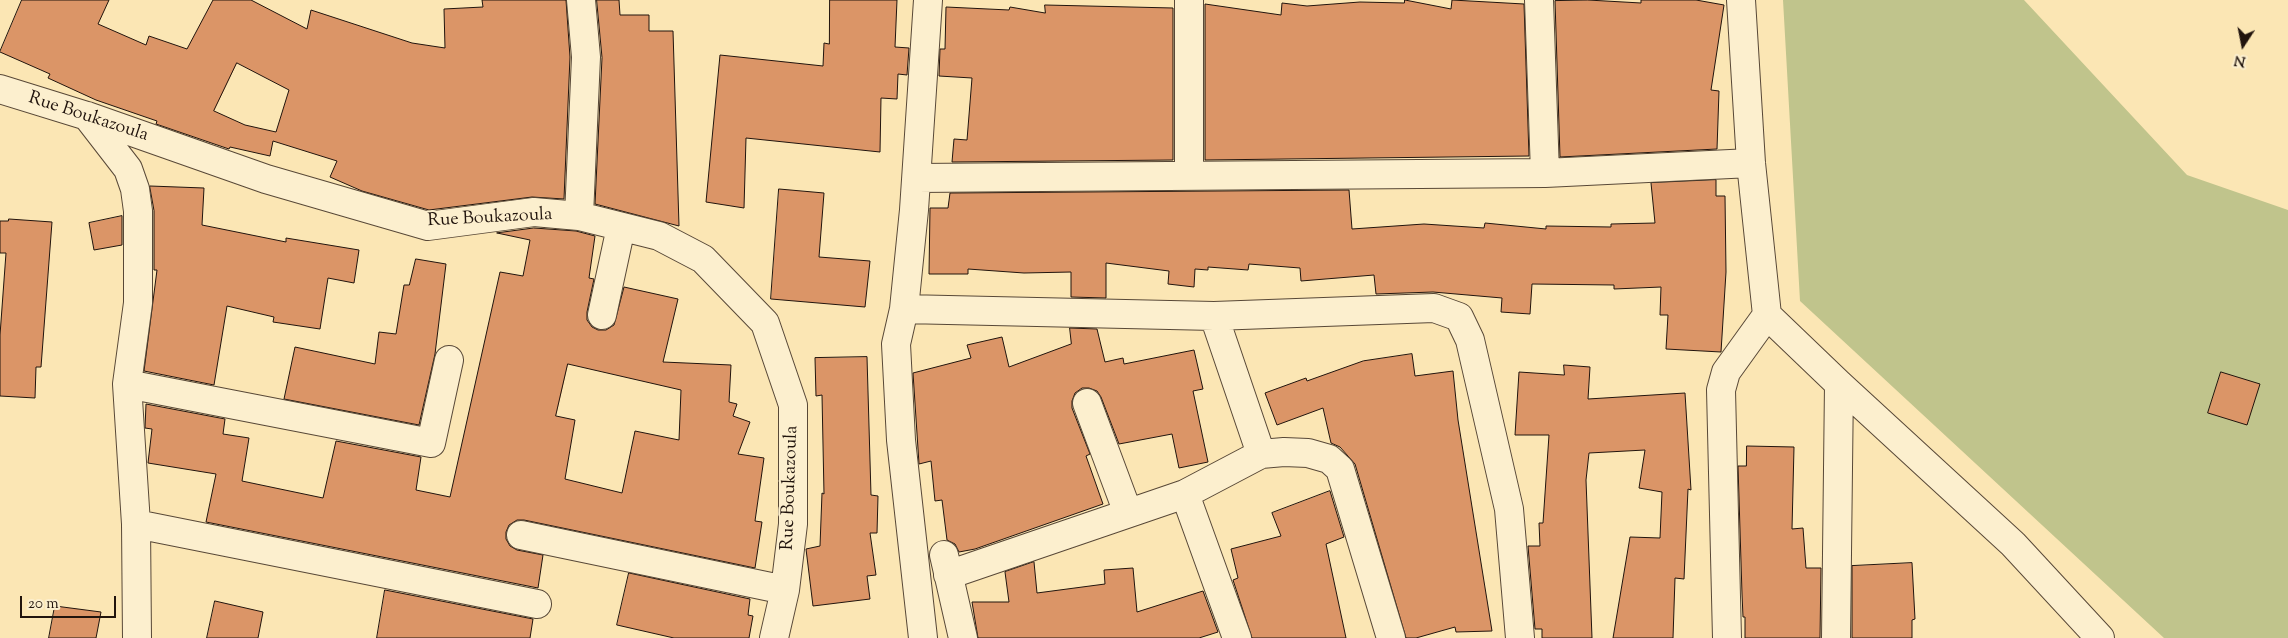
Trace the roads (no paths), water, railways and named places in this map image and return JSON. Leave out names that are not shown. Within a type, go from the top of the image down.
[{"type":"street","points":[[579,216],[586,56],[581,0]]},
{"type":"street","points":[[923,638],[901,440],[896,344],[904,309],[917,178],[928,0]]},
{"type":"street","points":[[1189,0],[1189,176]]},
{"type":"street","points":[[1539,0],[1545,173]]},
{"type":"street","points":[[1741,0],[1751,164],[1767,315],[2013,544],[2100,638]]},
{"type":"street","name":"Rue Boukazoula","points":[[0,89],[87,116],[266,179],[428,226],[534,212],[579,216],[659,236],[703,259],[765,323],[793,405],[792,524],[785,590],[774,638]]},
{"type":"street","points":[[87,116],[128,169],[136,189],[138,211],[138,303],[127,384],[136,524],[137,638]]},
{"type":"street","points":[[917,178],[1545,173],[1751,164]]},
{"type":"street","points":[[602,315],[621,227]]},
{"type":"street","points":[[904,309],[1214,316],[1434,308],[1459,317],[1470,340],[1508,509],[1520,638]]},
{"type":"street","points":[[1727,638],[1721,390],[1726,372],[1767,315]]},
{"type":"street","points":[[1214,316],[1261,454]]},
{"type":"street","points":[[127,384],[431,443],[448,360]]},
{"type":"street","points":[[1836,638],[1839,384]]},
{"type":"street","points":[[1087,403],[1128,514]]},
{"type":"street","points":[[963,638],[946,565],[1128,514],[1185,494],[1261,454],[1308,453],[1328,459],[1340,469],[1391,638]]},
{"type":"street","points":[[1185,494],[1237,638]]},
{"type":"street","points":[[136,524],[537,604]]},
{"type":"street","points":[[521,535],[785,590]]}]
